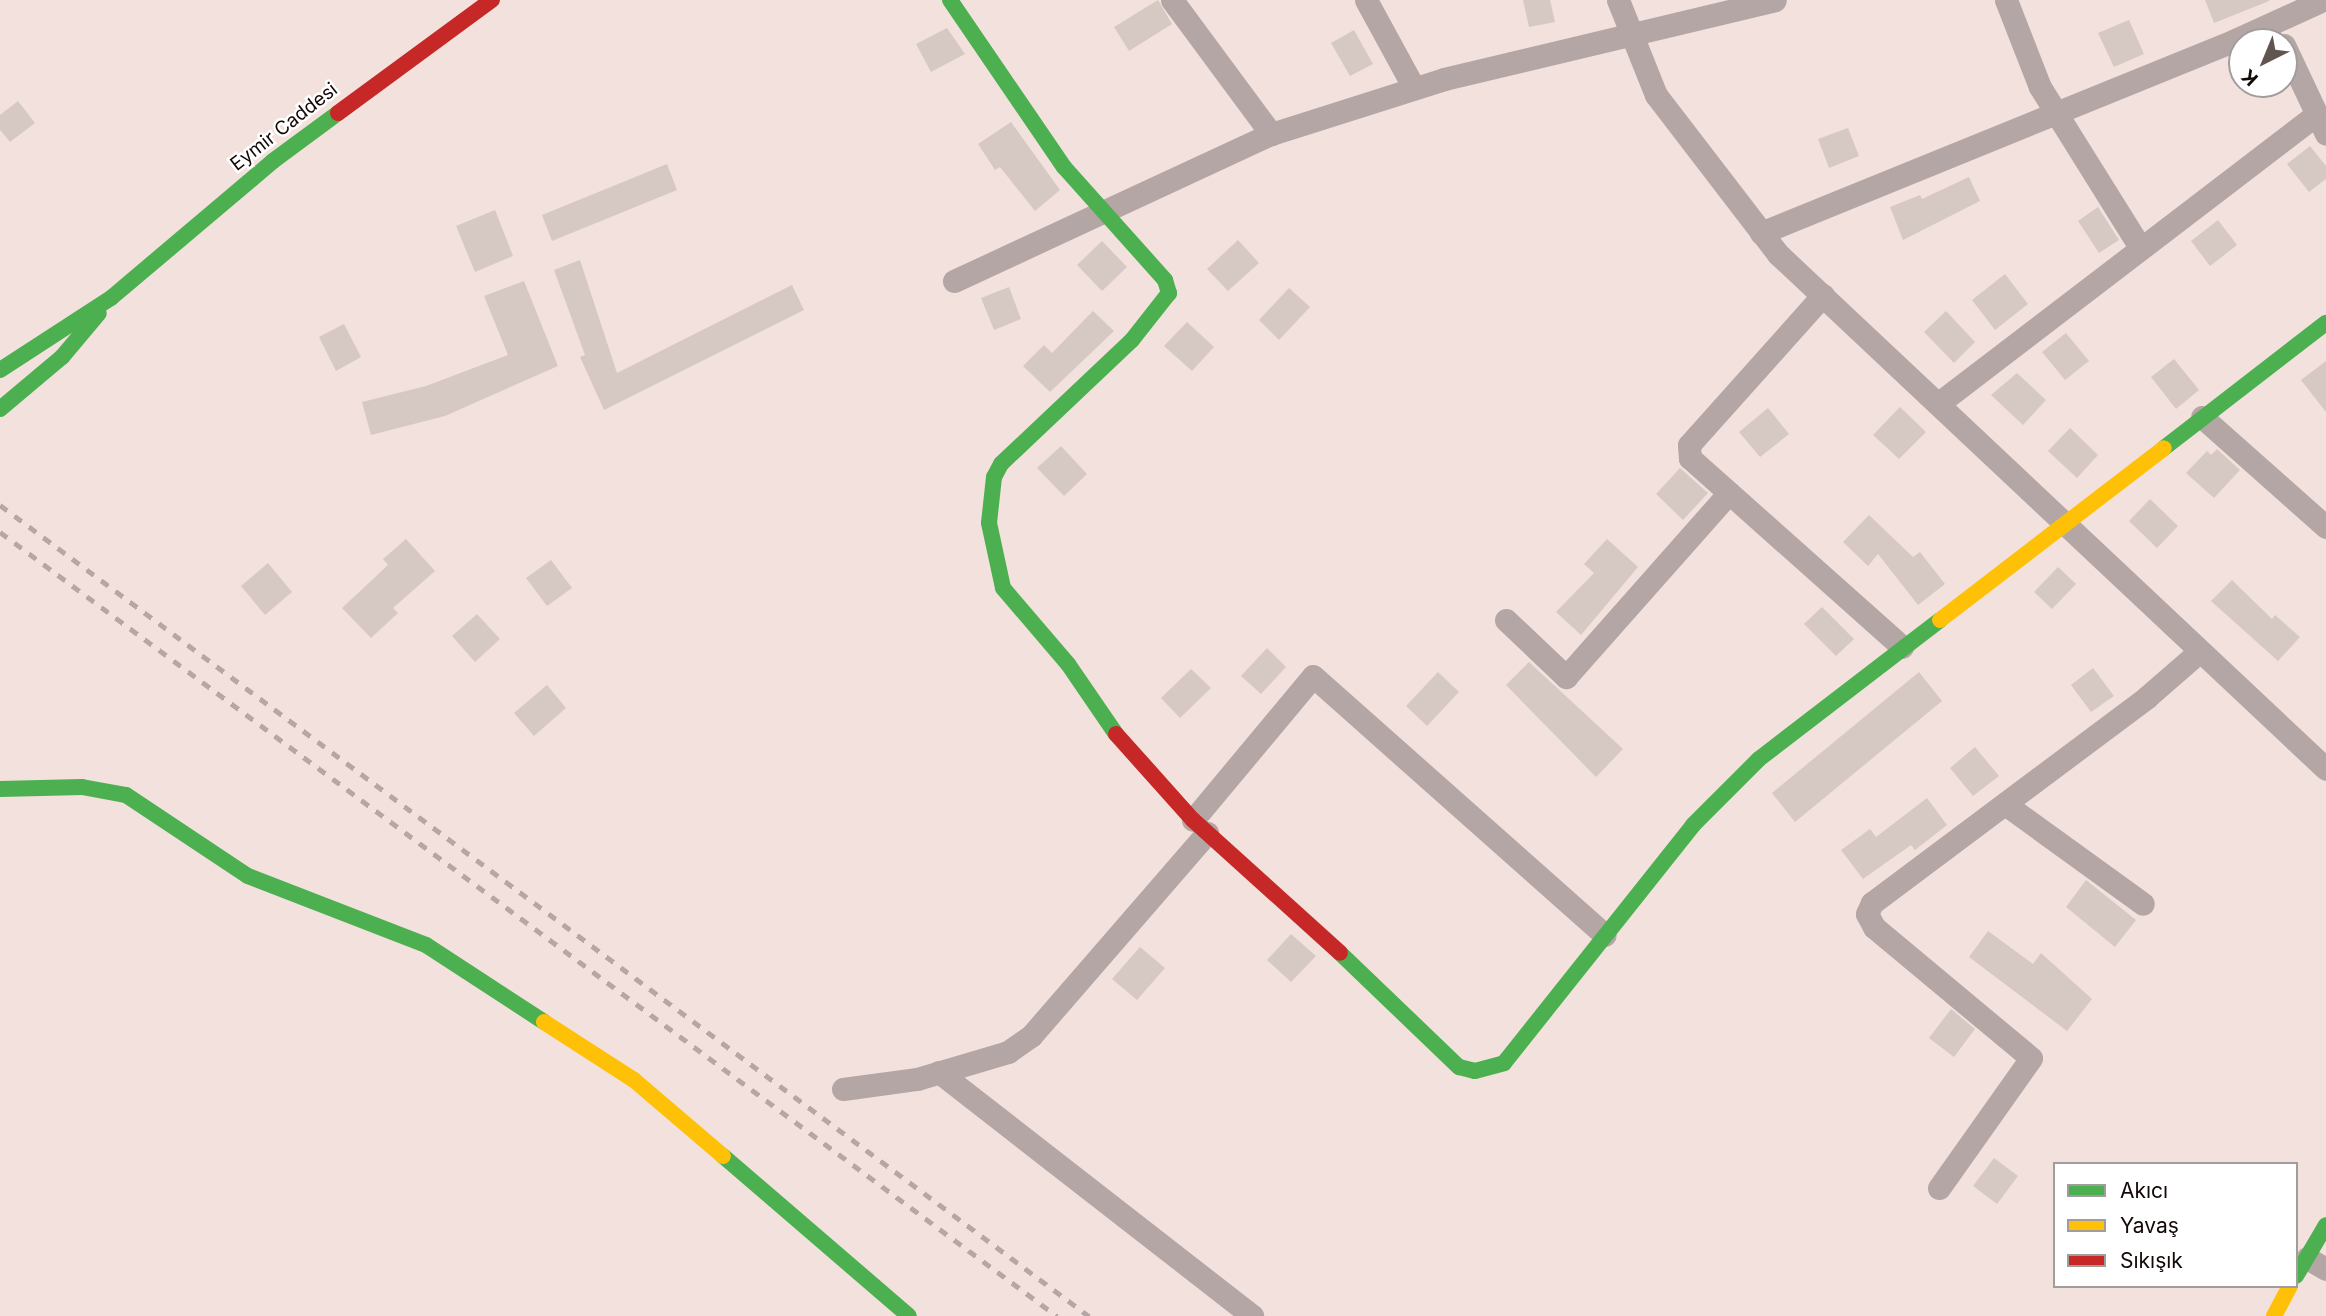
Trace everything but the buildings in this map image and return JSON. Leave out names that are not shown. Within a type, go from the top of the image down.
[{"type":"street","name":"Eymir Caddesi","points":[[0,370],[111,298],[273,161],[418,50],[492,0]]},
{"type":"street","points":[[950,0],[1024,113],[1102,210],[1165,280],[1169,293],[1132,340],[1001,464],[989,494],[993,558],[1017,608],[1068,664],[1099,716],[1200,827],[1459,1067],[1475,1071],[1504,1063],[1605,935],[1731,785],[2064,520],[2326,323]]},
{"type":"street","points":[[1172,0],[1271,134]]},
{"type":"street","points":[[1366,0],[1414,88]]},
{"type":"street","points":[[1618,0],[1656,95],[1761,233],[1823,295],[2326,769]]},
{"type":"street","points":[[954,281],[1025,251],[1102,210],[1271,134],[1414,88],[1775,0]]},
{"type":"street","points":[[2006,0],[2040,87],[2140,247]]},
{"type":"street","points":[[2290,28],[2323,0]]},
{"type":"street","points":[[1761,233],[2057,113],[2228,54]]},
{"type":"street","points":[[1939,403],[2140,247],[2321,124],[2298,75]]},
{"type":"street","points":[[1823,295],[1689,445],[1689,458],[1902,647]]},
{"type":"street","name":"Eymir Caddesi","points":[[0,409],[62,357],[111,298]]},
{"type":"street","points":[[2202,417],[2326,527]]},
{"type":"street","points":[[1506,620],[1566,677],[1728,493]]},
{"type":"street","points":[[1938,1188],[2031,1058],[1885,936],[1867,914],[1872,903],[2147,697],[2200,651]]},
{"type":"street","points":[[842,1089],[939,1072],[1008,1052],[1031,1036],[1200,827],[1313,676],[1605,935]]},
{"type":"street","points":[[0,789],[82,787],[126,795],[248,876],[426,945],[634,1080],[909,1316]]},
{"type":"street","points":[[2005,804],[2143,904]]},
{"type":"street","points":[[939,1072],[1252,1316]]},
{"type":"street","points":[[2310,1267],[2326,1225]]},
{"type":"street","points":[[2274,1316],[2289,1288]]},
{"type":"railway","points":[[0,505],[1089,1316]]},
{"type":"railway","points":[[0,532],[1057,1316]]},
{"type":"traffic: fast","points":[[950,0],[1064,167],[1165,280],[1169,293],[1132,340],[1001,464],[994,477],[989,523],[1003,588],[1068,664],[1116,734]]},
{"type":"traffic: fast","points":[[0,370],[111,298],[273,161],[338,113]]},
{"type":"traffic: fast","points":[[0,409],[62,357],[99,313]]},
{"type":"traffic: fast","points":[[2164,448],[2326,323]]},
{"type":"traffic: fast","points":[[1340,953],[1459,1067],[1475,1071],[1504,1063],[1693,825],[1759,759],[1940,620]]},
{"type":"traffic: fast","points":[[0,789],[82,787],[126,795],[248,876],[426,945],[544,1022]]},
{"type":"traffic: fast","points":[[723,1156],[909,1316]]},
{"type":"traffic: fast","points":[[2298,1273],[2326,1225]]},
{"type":"traffic: slow","points":[[1940,620],[2164,448]]},
{"type":"traffic: slow","points":[[544,1022],[634,1080],[723,1156]]},
{"type":"traffic: slow","points":[[2274,1316],[2289,1288]]},
{"type":"traffic: jam","points":[[338,113],[492,0]]},
{"type":"traffic: jam","points":[[1116,734],[1193,820],[1340,953]]}]
